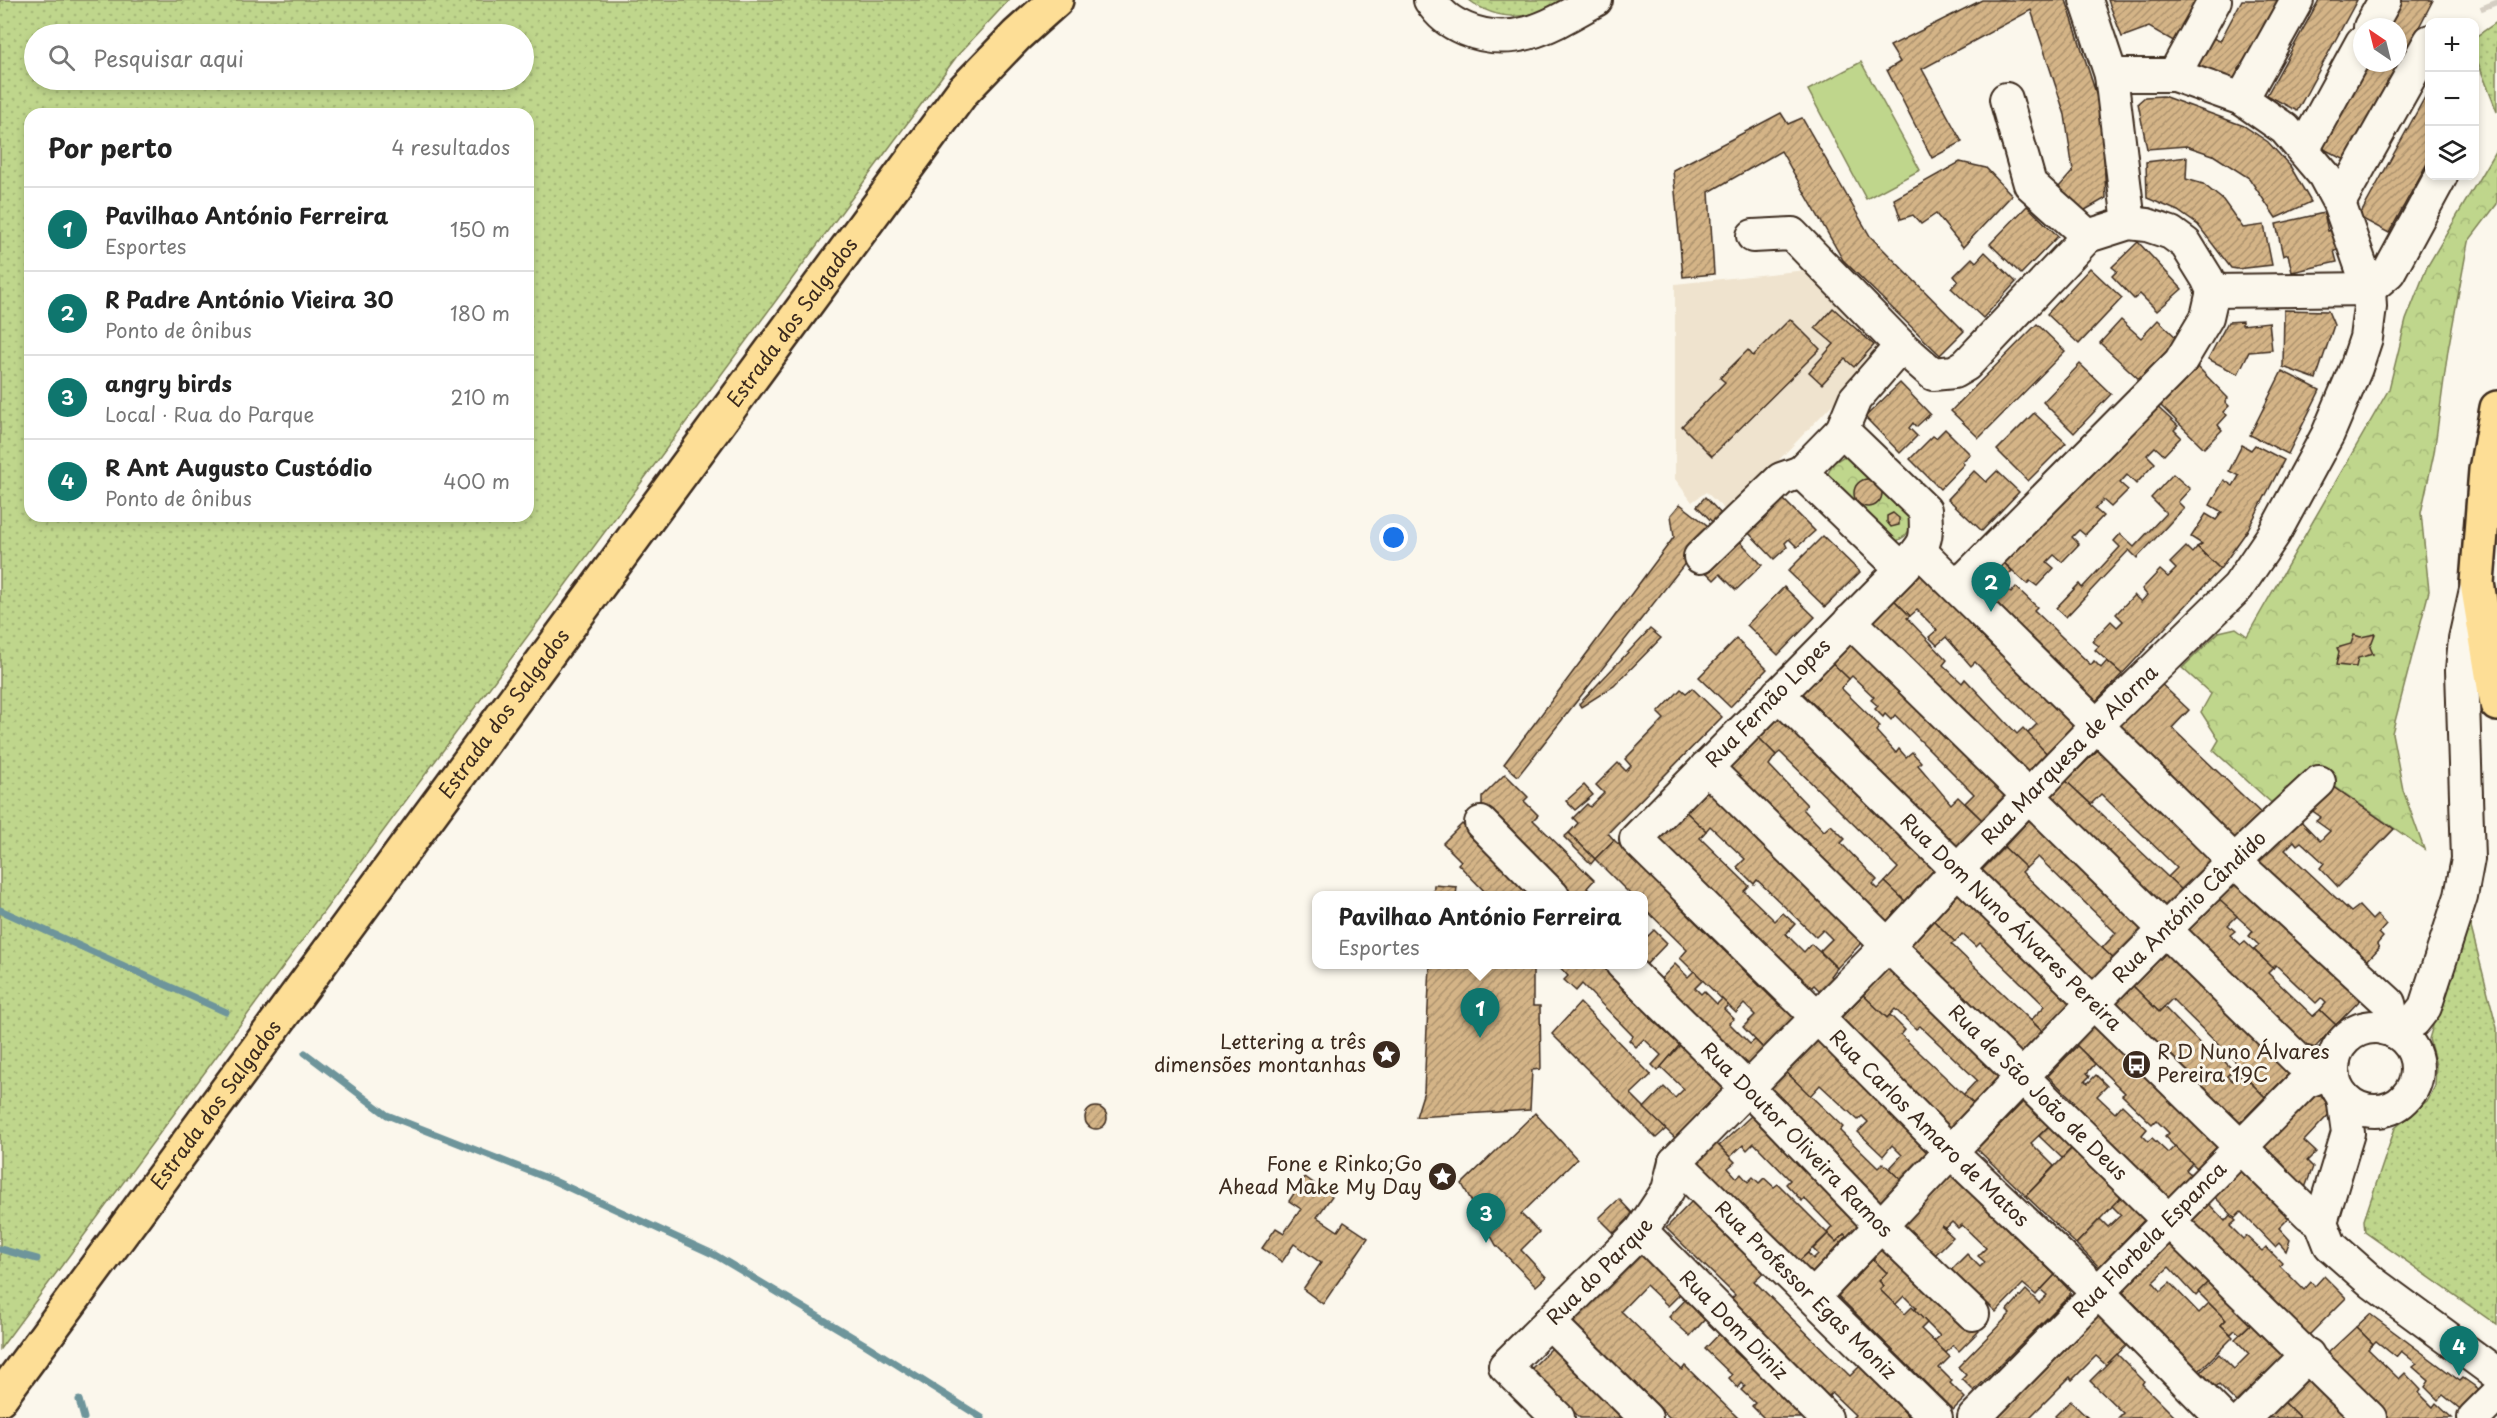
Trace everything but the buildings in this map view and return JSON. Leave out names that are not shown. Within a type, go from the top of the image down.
[{"type":"main road","name":"Estrada dos Salgados","points":[[0,1398],[963,91],[1017,35],[1056,0]]},
{"type":"main road","name":"Estrada dos Salgados","points":[[1017,35],[1069,0]]},
{"type":"main road","points":[[2497,408],[2486,470],[2477,583],[2497,704]]},
{"type":"street","points":[[1433,3],[1448,21],[1479,34],[1507,38],[1534,32],[1596,0]]},
{"type":"street","points":[[2086,0],[2111,75],[2128,223]]},
{"type":"street","points":[[2174,75],[2215,0]]},
{"type":"street","points":[[2242,99],[2297,0]]},
{"type":"street","points":[[2375,18],[2385,0]]},
{"type":"street","points":[[2339,203],[2425,50]]},
{"type":"street","points":[[2303,150],[2353,58]]},
{"type":"street","points":[[2111,75],[2174,75],[2242,99],[2285,129],[2324,175],[2339,203],[2369,290]]},
{"type":"street","points":[[2006,99],[2030,184],[2088,236]]},
{"type":"street","points":[[2212,291],[2369,290],[2389,272],[2439,180]]},
{"type":"street","points":[[1753,236],[1792,234],[1901,346],[1933,374],[1954,372],[1966,365],[2088,236],[2128,223],[2147,225],[2170,233],[2186,244],[2204,272],[2212,291],[2207,317],[2180,362],[1957,587]]},
{"type":"street","name":"Rua Marquesa de Alorna","points":[[1675,1162],[1888,945],[2097,725],[2238,587],[2274,534],[2328,434],[2356,368],[2367,327],[2370,307],[2369,290]]},
{"type":"street","points":[[1700,557],[1781,479],[1801,472],[1842,430],[1855,399],[1901,346]]},
{"type":"street","points":[[1842,430],[1925,510],[1916,552]]},
{"type":"street","points":[[1801,472],[1916,552],[1957,587],[2233,860],[2389,1003],[2390,1030]]},
{"type":"street","name":"Rua Fernão Lopes","points":[[1635,839],[1916,552]]},
{"type":"street","points":[[2477,583],[2465,639],[2462,670],[2468,859],[2461,896],[2425,1007],[2414,1021],[2390,1030],[2365,1029],[2352,1034],[2342,1043],[2337,1078],[2348,1133],[2321,1222],[2330,1245],[2341,1257],[2497,1374]]},
{"type":"street","points":[[1850,621],[2299,1061],[2319,1066],[2337,1078],[2350,1104],[2362,1110],[2384,1110]]},
{"type":"street","name":"Rua Dom Nuno Álvares Pereira","points":[[1778,694],[2309,1214],[2321,1222]]},
{"type":"street","name":"Rua de São João de Deus","points":[[1706,766],[2370,1418]]},
{"type":"street","name":"Rua António Cândido","points":[[1813,1297],[2164,928],[2233,860],[2319,782]]},
{"type":"street","points":[[1481,823],[1548,891]]},
{"type":"street","name":"Rua Carlos Amaro de Matos","points":[[1635,839],[1951,1152],[2098,1292],[2222,1418]]},
{"type":"street","name":"Rua Doutor Oliveira Ramos","points":[[1627,969],[1881,1226],[1973,1314]]},
{"type":"street","points":[[2376,992],[2396,995],[2409,993],[2436,970]]},
{"type":"street","points":[[2321,1222],[2364,1131],[2384,1110],[2403,1101],[2412,1090],[2417,1076],[2412,1049],[2403,1038],[2390,1030]]},
{"type":"street","name":"Rua Florbela Espanca","points":[[1974,1418],[2305,1082],[2321,1076],[2337,1078]]},
{"type":"street","name":"Rua do Parque","points":[[1558,1418],[1505,1366],[1641,1230],[1668,1190],[1675,1162]]},
{"type":"street","name":"Rua Professor Egas Moniz","points":[[1675,1162],[1936,1418]]},
{"type":"street","name":"Rua Dom Diniz","points":[[1641,1230],[1826,1418]]},
{"type":"street","points":[[1549,1322],[1646,1418]]},
{"type":"street","points":[[2245,1418],[2308,1355]]},
{"type":"street","points":[[2474,1418],[2497,1395]]},
{"type":"shaded area","points":[[1815,269],[1889,345],[1728,513],[1706,492],[1692,502],[1675,479],[1675,284]]},
{"type":"green space","points":[[0,0],[1009,0],[957,56],[0,1349]]},
{"type":"green space","points":[[1469,0],[1563,0],[1540,12],[1516,16],[1492,13]]},
{"type":"green space","points":[[2497,22],[2497,112],[2479,65],[2479,35]]},
{"type":"green space","points":[[1861,62],[1920,170],[1866,199],[1808,90]]},
{"type":"green space","points":[[2497,148],[2497,204],[2468,242],[2448,350],[2434,453],[2421,513],[2429,591],[2392,733],[2403,790],[2424,849],[2311,770],[2275,806],[2213,750],[2219,740],[2201,712],[2211,694],[2182,668],[2219,632],[2236,628],[2247,636],[2389,389],[2406,320],[2427,267]]},
{"type":"green space","points":[[1849,453],[1911,511],[1914,524],[1905,536],[1894,543],[1824,482],[1833,463]]},
{"type":"green space","points":[[2468,916],[2497,1028],[2497,1325],[2365,1232],[2364,1220],[2395,1128],[2428,1100],[2435,1086],[2436,1065],[2429,1039],[2464,922]]},
{"type":"waterway","points":[[0,910],[226,1012]]},
{"type":"waterway","points":[[305,1053],[387,1115],[552,1180],[715,1255],[866,1345],[982,1418]]},
{"type":"waterway","points":[[0,1249],[37,1259]]},
{"type":"waterway","points":[[79,1400],[84,1418]]},
{"type":"tunnel","points":[[2495,0],[2497,5]]},
{"type":"place","name":"R Padre António Vieira 30","points":[[1991,612]]},
{"type":"place","name":"Pavilhao António Ferreira","points":[[1480,1038]]},
{"type":"place","name":"Lettering a três dimensões montanhas","points":[[1387,1054]]},
{"type":"place","name":"R D Nuno Álvares Pereira 19C","points":[[2136,1064]]},
{"type":"place","name":"Fone e Rinko;Go Ahead Make My Day","points":[[1443,1176]]},
{"type":"place","name":"angry birds","points":[[1486,1243]]},
{"type":"place","name":"R Ant Augusto Custódio","points":[[2459,1376]]}]
